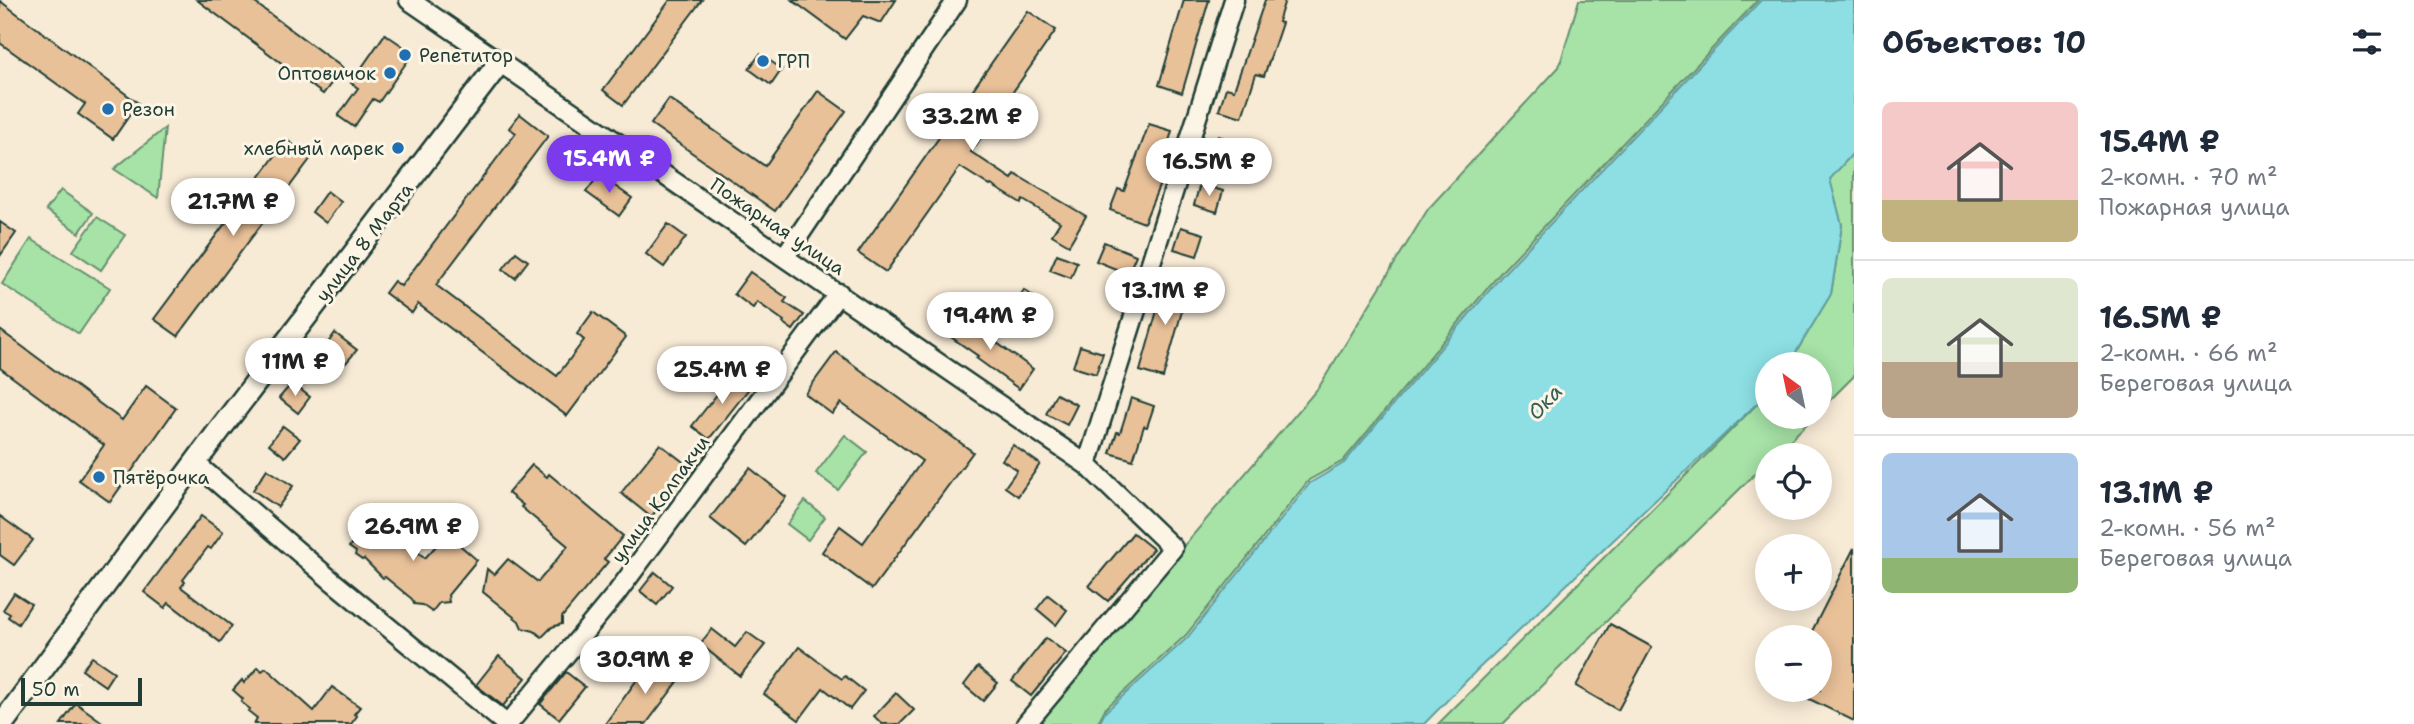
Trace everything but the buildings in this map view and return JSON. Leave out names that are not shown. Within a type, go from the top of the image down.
[{"type":"street","name":"Пожарная улица","points":[[409,0],[1087,465],[1173,548],[1026,724]]},
{"type":"street","points":[[785,257],[957,0]]},
{"type":"street","points":[[1087,465],[1234,0]]},
{"type":"street","name":"улица 8 Марта","points":[[2,724],[195,463],[500,62]]},
{"type":"street","name":"улица Колпакчи","points":[[507,724],[615,594],[839,293]]},
{"type":"street","points":[[195,463],[331,580],[507,724]]},
{"type":"green space","points":[[1579,0],[1758,0],[1502,271],[1343,461],[1309,480],[1186,635],[1105,709],[1097,724],[1032,724],[1319,387],[1428,209],[1559,67]]},
{"type":"green space","points":[[165,128],[158,198],[114,169]]},
{"type":"green space","points":[[1854,152],[1854,376],[1832,398],[1832,352],[1796,352],[1831,294],[1842,225],[1829,179]]},
{"type":"green space","points":[[61,190],[93,213],[79,233],[46,210]]},
{"type":"green space","points":[[97,217],[125,235],[101,270],[73,251]]},
{"type":"green space","points":[[31,239],[110,288],[79,334],[2,284]]},
{"type":"green space","points":[[1755,406],[1755,429],[1802,429],[1787,443],[1755,443],[1755,474],[1503,724],[1438,724]]},
{"type":"green space","points":[[845,435],[867,452],[838,490],[816,473]]},
{"type":"green space","points":[[805,501],[825,517],[808,540],[787,524]]},
{"type":"water","name":"Ока","points":[[1761,0],[1854,0],[1854,152],[1830,179],[1842,225],[1831,294],[1796,352],[1755,352],[1755,405],[1476,671],[1424,724],[1099,724],[1105,712],[1187,638],[1310,483],[1344,463],[1503,274]]},
{"type":"place","name":"Репетитор","points":[[405,55]]},
{"type":"place","name":"ГРП","points":[[763,61]]},
{"type":"place","name":"Оптовичок","points":[[390,73]]},
{"type":"place","name":"Резон","points":[[108,109]]},
{"type":"place","name":"хлебный ларек","points":[[398,148]]},
{"type":"place","name":"Пятёрочка","points":[[99,477]]}]
